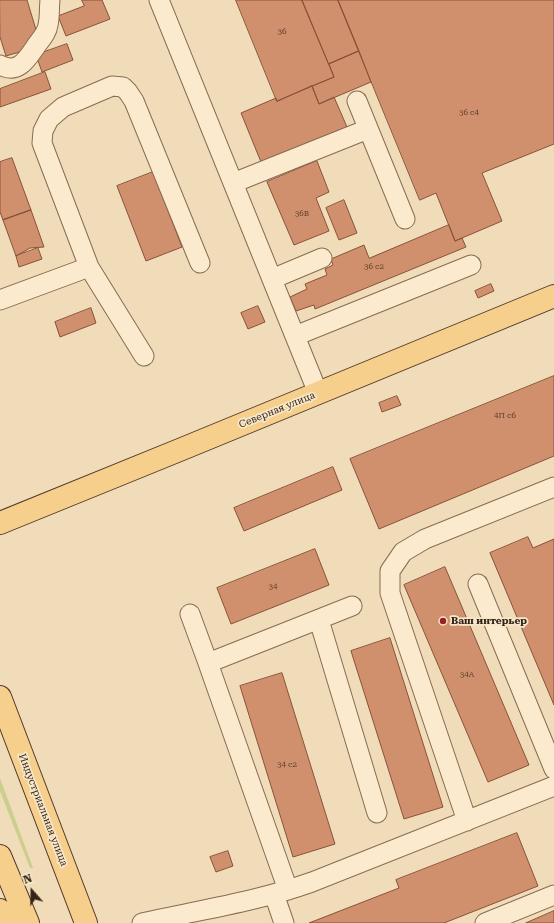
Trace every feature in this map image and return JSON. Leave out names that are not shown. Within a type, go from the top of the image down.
[{"type":"main road","name":"Северная улица","points":[[0,523],[554,296]]},
{"type":"main road","name":"Индустриальная улица","points":[[0,697],[86,923]]},
{"type":"main road","points":[[0,856],[28,923]]},
{"type":"main road","points":[[0,910],[5,923]]},
{"type":"lane","points":[[0,65],[4,68],[12,68],[20,66],[25,61],[45,34],[49,24],[50,0]]},
{"type":"lane","points":[[159,0],[318,393]]},
{"type":"lane","points":[[144,356],[89,267],[42,143],[43,131],[49,119],[63,107],[112,86],[123,87],[134,101],[200,263]]},
{"type":"lane","points":[[357,101],[405,219]]},
{"type":"lane","points":[[233,183],[368,129]]},
{"type":"lane","points":[[272,278],[322,258]]},
{"type":"lane","points":[[295,336],[471,265]]},
{"type":"lane","points":[[0,300],[89,267]]},
{"type":"lane","points":[[467,821],[390,593],[390,571],[403,552],[425,539],[554,487]]},
{"type":"lane","points":[[478,584],[554,769]]},
{"type":"lane","points":[[208,663],[352,606]]},
{"type":"lane","points":[[190,614],[208,663],[281,892],[284,923]]},
{"type":"lane","points":[[319,620],[377,813]]},
{"type":"lane","points":[[142,923],[206,910],[281,892],[312,882],[554,786]]},
{"type":"lane","points":[[485,923],[554,895]]},
{"type":"green space","points":[[0,778],[33,868],[30,868],[0,791]]},
{"type":"building","points":[[0,0],[27,0],[37,33],[23,51],[6,56],[0,37]]},
{"type":"building","points":[[82,0],[102,0],[110,19],[66,36],[58,16],[84,6]]},
{"type":"building","points":[[236,0],[302,0],[334,77],[277,101]]},
{"type":"building","points":[[302,0],[338,0],[359,51],[329,64]]},
{"type":"building","points":[[338,0],[554,0],[554,144],[482,173],[502,221],[455,241],[436,193],[420,200]]},
{"type":"building","points":[[67,44],[73,60],[42,72],[36,55]]},
{"type":"building","points":[[359,51],[371,82],[319,104],[312,86],[334,77],[329,64]]},
{"type":"building","points":[[45,72],[51,89],[0,107],[0,89]]},
{"type":"building","points":[[312,86],[319,104],[334,97],[347,127],[261,162],[241,113],[276,98],[277,101]]},
{"type":"building","points":[[12,158],[31,210],[3,220],[0,212],[0,162]]},
{"type":"building","points":[[317,161],[329,192],[316,198],[329,231],[294,245],[267,182]]},
{"type":"building","points":[[153,172],[182,247],[146,261],[117,186]]},
{"type":"building","points":[[344,200],[357,233],[339,240],[326,208]]},
{"type":"building","points":[[31,210],[44,247],[30,248],[16,256],[3,220]]},
{"type":"building","points":[[449,225],[455,241],[462,238],[466,247],[315,309],[314,305],[296,311],[290,297],[307,289],[305,284],[327,275],[325,269],[333,265],[331,259],[364,245],[369,258]]},
{"type":"building","points":[[38,248],[42,259],[19,267],[16,256]]},
{"type":"building","points":[[491,284],[494,291],[478,298],[475,291]]},
{"type":"building","points":[[258,306],[265,322],[248,329],[241,313]]},
{"type":"building","points":[[91,308],[96,323],[60,337],[55,322]]},
{"type":"building","points":[[554,376],[554,456],[379,529],[350,459]]},
{"type":"building","points":[[397,396],[401,405],[382,412],[379,403]]},
{"type":"building","points":[[333,467],[342,490],[244,531],[234,508]]},
{"type":"building","points":[[528,537],[533,548],[554,539],[554,705],[490,553]]},
{"type":"building","points":[[315,549],[329,585],[231,624],[217,588]]},
{"type":"building","points":[[445,567],[529,765],[488,782],[404,585]]},
{"type":"building","points":[[390,638],[443,807],[404,819],[351,651]]},
{"type":"building","points":[[282,673],[335,844],[293,857],[240,686]]},
{"type":"building","points":[[517,833],[538,886],[444,923],[309,923],[399,888],[396,880]]},
{"type":"building","points":[[228,851],[233,866],[216,872],[210,857]]},
{"type":"building","points":[[554,911],[554,923],[526,923]]},
{"type":"place","name":"Ваш интерьер","points":[[443,621]]}]
